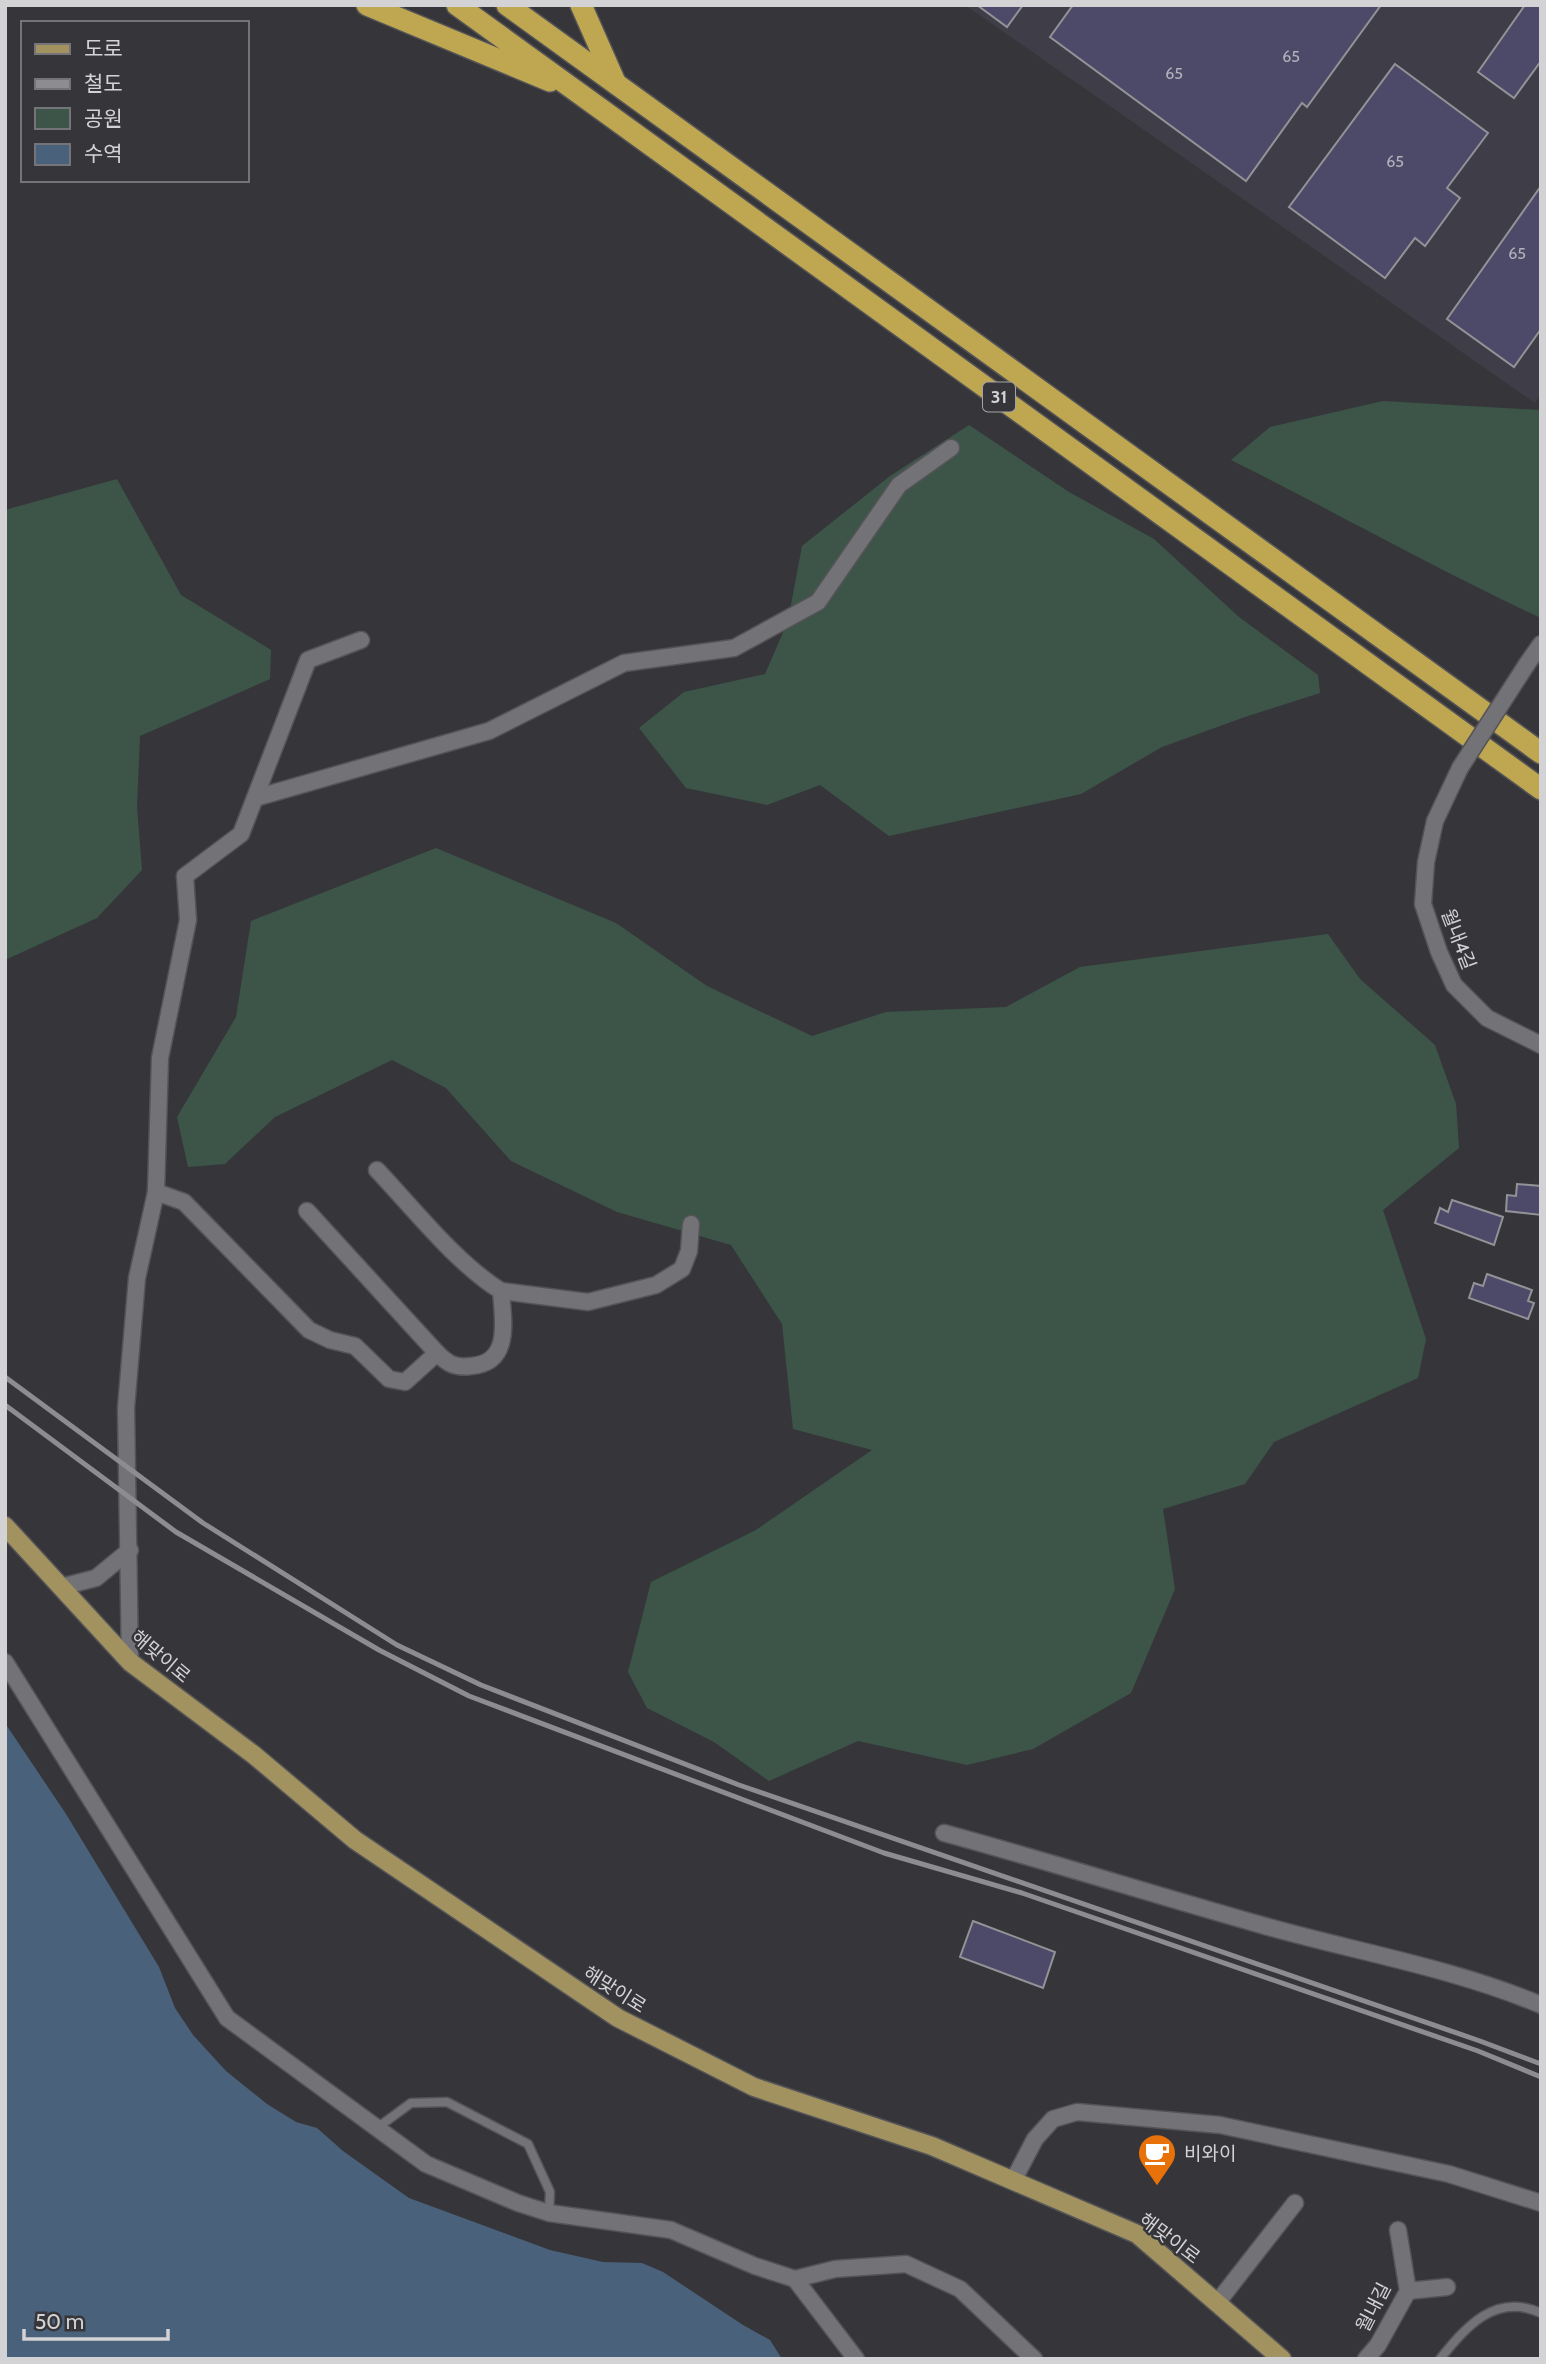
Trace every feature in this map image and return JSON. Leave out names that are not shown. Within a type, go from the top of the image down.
[{"type":"highway","points":[[368,5],[578,93]]},
{"type":"highway","name":"31","points":[[457,5],[1541,789]]},
{"type":"highway","name":"31","points":[[507,5],[1541,753]]},
{"type":"highway","points":[[581,5],[615,84]]},
{"type":"main road","name":"해맞이로","points":[[5,1526],[130,1662],[254,1755],[355,1840],[618,2018],[754,2087],[932,2146],[1137,2234],[1282,2359]]},
{"type":"street","points":[[255,798],[489,731],[624,663],[734,648],[818,602],[900,485],[951,449]]},
{"type":"street","points":[[130,1662],[127,1396],[137,1278],[156,1192],[160,1058],[188,920],[185,876],[241,834],[307,660],[361,639]]},
{"type":"street","name":"월내4길","points":[[1541,644],[1461,768],[1435,821],[1426,862],[1423,904],[1439,952],[1454,985],[1488,1018],[1541,1045]]},
{"type":"street","points":[[377,1170],[463,1262],[483,1280],[500,1290],[588,1303],[656,1285],[682,1269],[689,1251],[691,1224]]},
{"type":"street","points":[[156,1192],[184,1202],[309,1330],[330,1340],[355,1346],[389,1379],[405,1382],[437,1353]]},
{"type":"street","points":[[307,1211],[437,1353],[456,1367],[482,1365],[495,1357],[501,1346],[503,1322],[500,1290]]},
{"type":"street","points":[[61,1587],[96,1578],[130,1550]]},
{"type":"street","points":[[5,1662],[227,2018],[426,2164],[518,2203],[549,2213],[671,2230],[755,2266],[796,2279],[835,2269],[906,2264],[960,2289],[1034,2359]]},
{"type":"street","points":[[944,1833],[1046,1860],[1265,1926],[1461,1977],[1541,2005]]},
{"type":"street","points":[[1013,2181],[1035,2139],[1053,2119],[1077,2112],[1220,2125],[1449,2174],[1541,2203]]},
{"type":"street","points":[[1217,2303],[1295,2203]]},
{"type":"street","name":"월내길","points":[[1366,2359],[1378,2345],[1408,2291],[1398,2230]]},
{"type":"street","points":[[796,2279],[856,2359]]},
{"type":"street","points":[[1408,2291],[1447,2287]]},
{"type":"lane","points":[[377,2128],[411,2103],[447,2102],[528,2144],[550,2192],[549,2213]]},
{"type":"lane","points":[[1440,2359],[1475,2319],[1488,2312],[1512,2307],[1541,2313]]},
{"type":"shaded area","points":[[965,5],[1541,5],[1541,394],[1535,403]]},
{"type":"green space","points":[[1383,401],[1541,410],[1541,618],[1231,460],[1270,427]]},
{"type":"green space","points":[[969,425],[1069,492],[1154,539],[1239,617],[1318,675],[1320,693],[1162,747],[1081,794],[889,836],[820,785],[767,805],[686,788],[639,728],[684,692],[765,674],[788,621],[802,546],[890,476]]},
{"type":"green space","points":[[117,479],[181,595],[271,650],[270,679],[140,736],[137,807],[142,870],[97,918],[5,960],[5,510]]},
{"type":"green space","points":[[436,848],[616,923],[707,986],[812,1036],[886,1012],[1006,1007],[1080,967],[1328,934],[1360,979],[1435,1045],[1456,1104],[1459,1148],[1383,1210],[1426,1339],[1418,1378],[1274,1442],[1245,1484],[1163,1509],[1175,1589],[1131,1693],[1033,1749],[967,1765],[858,1741],[769,1781],[714,1742],[647,1708],[628,1672],[651,1582],[756,1530],[872,1450],[793,1429],[782,1324],[731,1245],[617,1212],[511,1161],[446,1088],[392,1060],[275,1117],[225,1164],[188,1167],[177,1117],[236,1017],[251,921]]},
{"type":"water","points":[[5,1723],[66,1814],[159,1967],[175,2008],[193,2035],[226,2071],[267,2104],[296,2122],[317,2128],[343,2151],[409,2198],[550,2250],[603,2262],[642,2263],[663,2272],[770,2340],[782,2359],[5,2359]]},
{"type":"building","points":[[977,5],[1023,5],[1007,27]]},
{"type":"building","points":[[1073,5],[1381,5],[1307,107],[1302,103],[1246,181],[1050,37]]},
{"type":"building","points":[[1525,5],[1541,5],[1541,61],[1514,98],[1478,72]]},
{"type":"building","points":[[1395,64],[1488,133],[1447,188],[1460,198],[1425,246],[1415,238],[1385,278],[1289,207]]},
{"type":"building","points":[[1541,186],[1541,329],[1514,367],[1447,319]]},
{"type":"building","points":[[1517,1184],[1541,1186],[1541,1215],[1506,1211],[1507,1195],[1516,1196]]},
{"type":"building","points":[[1452,1200],[1503,1217],[1494,1245],[1435,1223],[1440,1208],[1448,1212]]},
{"type":"building","points":[[1487,1274],[1532,1290],[1528,1301],[1534,1303],[1528,1319],[1469,1298],[1474,1283],[1483,1286]]},
{"type":"building","points":[[973,1921],[1055,1952],[1043,1988],[960,1957]]},
{"type":"railway","points":[[5,1377],[203,1523],[397,1645],[481,1685],[739,1785],[1541,2064]]},
{"type":"railway","points":[[5,1405],[176,1532],[379,1650],[469,1696],[884,1853],[1022,1893],[1478,2051],[1541,2077]]},
{"type":"place","name":"비와이","points":[[1157,2187]]}]
